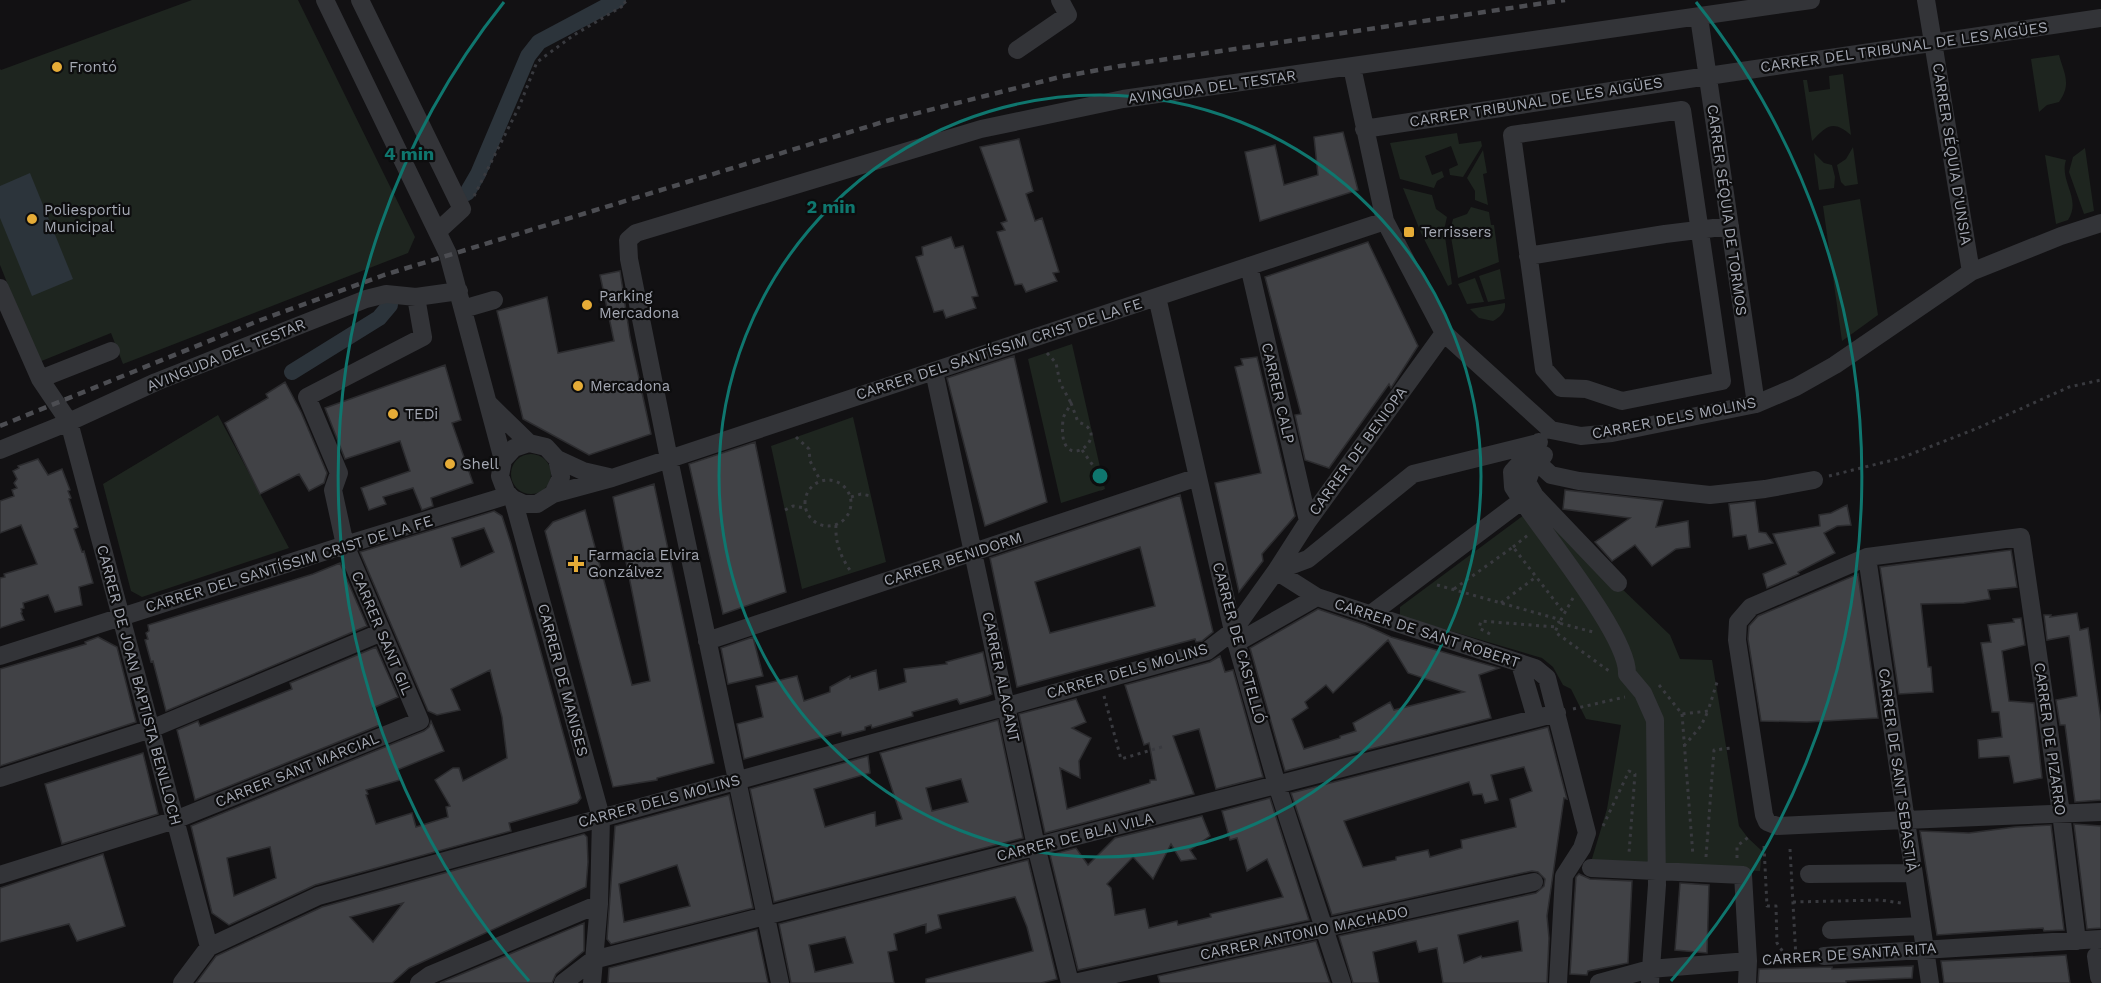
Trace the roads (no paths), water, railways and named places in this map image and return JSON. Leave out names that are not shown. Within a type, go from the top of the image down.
[{"type":"street","points":[[325,0],[448,254],[503,460],[500,476],[511,497],[524,504],[537,504],[553,494],[561,477],[557,459]]},
{"type":"street","points":[[360,0],[466,205],[438,231]]},
{"type":"street","points":[[1017,50],[1068,15],[1060,0]]},
{"type":"street","name":"AVINGUDA DEL TESTAR","points":[[669,459],[624,261],[628,240],[636,233],[981,129],[1123,99],[1811,0]]},
{"type":"street","name":"CARRER SÉQUIA D'UNSIA","points":[[1926,0],[1971,272]]},
{"type":"street","name":"CARRER SÉQUIA DE TORMOS","points":[[1699,17],[1756,404]]},
{"type":"street","name":"CARRER DEL TRIBUNAL DE LES AIGÜES","points":[[1708,76],[2101,18]]},
{"type":"street","points":[[1353,67],[1364,129],[1385,221],[1444,333],[1551,430]]},
{"type":"street","name":"CARRER TRIBUNAL DE LES AIGÜES","points":[[1364,129],[1708,76]]},
{"type":"street","points":[[1682,110],[1722,381],[1622,401],[1586,389],[1561,388],[1544,369],[1528,256],[1512,135],[1682,110]]},
{"type":"street","name":"CARRER DEL SANTÍSSIM CRIST DE LA FE","points":[[553,494],[612,478],[1385,221]]},
{"type":"street","name":"CARRER DELS MOLINS","points":[[1551,430],[1581,436],[1612,433],[1756,404],[1796,387],[1835,365],[1971,272],[2061,236],[2101,223]]},
{"type":"street","points":[[1528,256],[1730,226]]},
{"type":"street","name":"CARRER CALP","points":[[1249,266],[1308,521]]},
{"type":"street","name":"CARRER DE JOAN BAPTISTA BENLLOCH","points":[[0,288],[40,379],[69,422],[208,947]]},
{"type":"street","name":"AVINGUDA DEL TESTAR","points":[[0,450],[69,422],[156,382],[366,299],[386,294],[416,297],[459,291]]},
{"type":"street","name":"CARRER SANT GIL","points":[[416,297],[423,337],[307,397],[339,473],[333,490],[345,545],[420,721]]},
{"type":"street","name":"CARRER DE CASTELLÓ","points":[[1157,297],[1235,637],[1277,785],[1342,983]]},
{"type":"street","points":[[463,309],[494,300]]},
{"type":"street","name":"CARRER DE BENIOPA","points":[[1276,571],[1308,521],[1444,333]]},
{"type":"street","points":[[40,379],[111,351]]},
{"type":"street","name":"CARRER ALACANT","points":[[934,371],[1036,846],[1072,983]]},
{"type":"street","points":[[486,402],[529,443],[546,447],[557,459],[583,471],[612,478]]},
{"type":"street","points":[[1551,430],[1512,472],[1513,487],[1606,619],[1628,665],[1627,674],[1643,693],[1655,720],[1657,878],[1650,976]]},
{"type":"street","points":[[1551,430],[1543,456],[1531,471],[1527,482],[1534,496],[1618,583]]},
{"type":"street","points":[[503,460],[514,448],[529,443]]},
{"type":"street","points":[[1276,571],[1308,559],[1413,474],[1538,443]]},
{"type":"street","points":[[669,459],[780,983]]},
{"type":"street","points":[[1538,463],[1551,475],[1578,482],[1710,495],[1765,489],[1814,480]]},
{"type":"street","name":"CARRER BENIDORM","points":[[707,641],[1198,477]]},
{"type":"street","name":"CARRER DEL SANTÍSSIM CRIST DE LA FE","points":[[0,656],[345,545],[511,497]]},
{"type":"street","name":"CARRER DE MANISES","points":[[511,497],[601,817],[599,904],[591,983]]},
{"type":"street","points":[[1371,614],[1521,501]]},
{"type":"street","name":"CARRER DE MANISES","points":[[526,544],[530,522],[537,504]]},
{"type":"street","name":"CARRER DE PIZARRO","points":[[1868,557],[2021,537],[2077,941]]},
{"type":"street","points":[[1868,557],[1751,607],[1738,622],[1737,640],[1764,815],[1767,822],[1777,826],[2101,812]]},
{"type":"street","name":"CARRER DE SANT SEBASTIÀ","points":[[1868,557],[1930,983]]},
{"type":"street","name":"CARRER DELS MOLINS","points":[[1235,637],[1276,571]]},
{"type":"street","name":"CARRER DE SANT ROBERT","points":[[1276,571],[1317,597],[1535,668],[1548,678],[1587,833],[1582,848],[1564,876],[1558,983]]},
{"type":"street","name":"CARRER DELS MOLINS","points":[[208,947],[318,896],[1207,651],[1317,597]]},
{"type":"street","points":[[0,778],[151,729],[382,632]]},
{"type":"street","points":[[1520,664],[1536,718]]},
{"type":"street","name":"CARRER DE BLAI VILA","points":[[593,960],[1557,713]]},
{"type":"street","name":"CARRER SANT MARCIAL","points":[[0,875],[175,820],[420,721]]},
{"type":"street","points":[[1591,868],[1627,870],[1657,878],[1699,873],[1739,875],[1748,961],[1747,983]]},
{"type":"street","points":[[1809,874],[1913,873]]},
{"type":"street","name":"CARRER ANTONIO MACHADO","points":[[1072,983],[1534,882]]},
{"type":"street","points":[[419,983],[430,975],[599,904]]},
{"type":"street","points":[[1832,930],[1921,926]]},
{"type":"street","name":"CARRER DE SANTA RITA","points":[[1824,956],[2077,941],[2098,948]]},
{"type":"street","points":[[182,983],[208,947]]},
{"type":"street","points":[[2098,948],[2099,977],[2101,977]]},
{"type":"street","points":[[563,983],[593,960]]},
{"type":"street","name":"CARRER DE SANTA RITA","points":[[1599,983],[1748,961]]},
{"type":"waterway","points":[[467,193],[478,174],[528,56],[539,42],[618,0]]},
{"type":"waterway","points":[[292,372],[379,318],[390,305]]},
{"type":"railway","points":[[0,426],[258,321],[384,275],[886,121],[1060,77],[1120,66],[1565,0]]},
{"type":"place","name":"Frontó","points":[[57,67]]},
{"type":"place","name":"Poliesportiu Municipal","points":[[32,219]]},
{"type":"place","name":"Terrissers","points":[[1409,232]]},
{"type":"place","name":"Parking Mercadona","points":[[587,305]]},
{"type":"place","name":"Mercadona","points":[[578,386]]},
{"type":"place","name":"TEDi","points":[[393,414]]},
{"type":"place","name":"Shell","points":[[450,464]]},
{"type":"place","name":"Farmacia Elvira Gonzálvez","points":[[576,564]]}]
